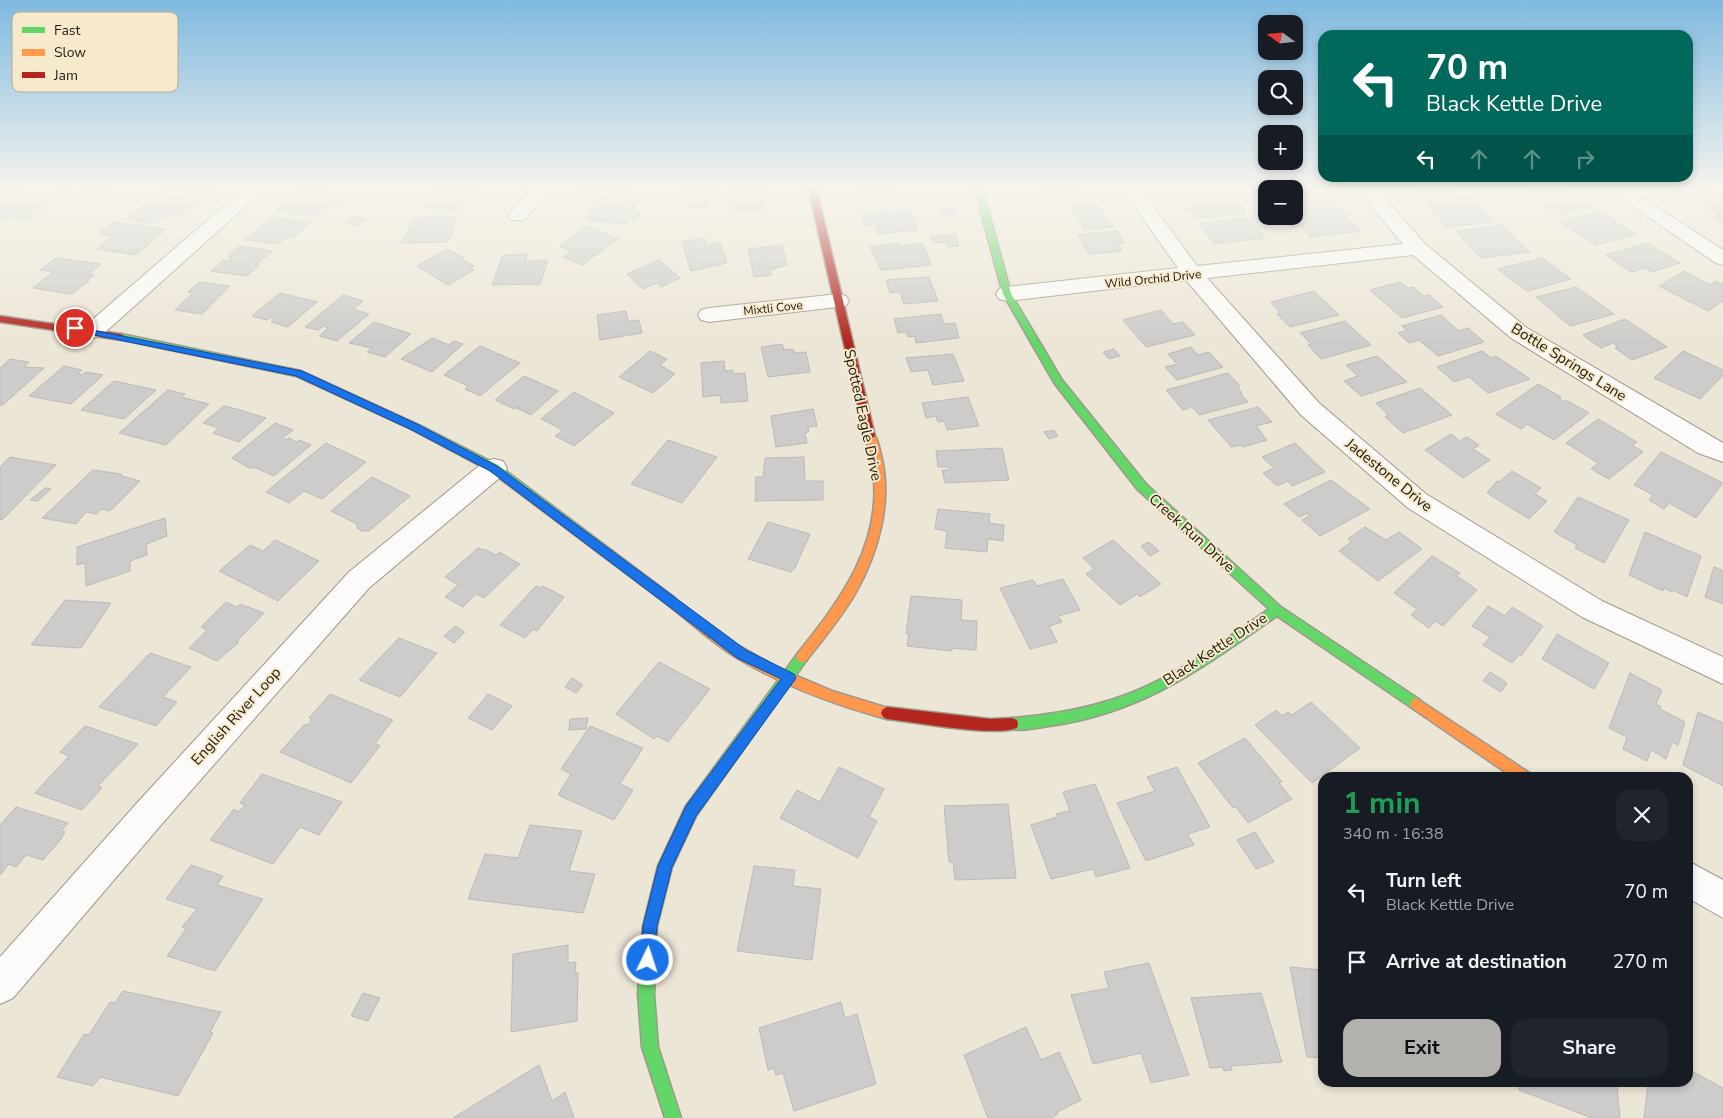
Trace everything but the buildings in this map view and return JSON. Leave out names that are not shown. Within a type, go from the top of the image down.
[{"type":"street","points":[[94,331],[198,239]]},
{"type":"street","name":"Spotted Eagle Drive","points":[[673,1118],[662,1092],[650,1047],[646,994],[650,926],[665,866],[691,811],[852,589],[867,557],[876,523],[880,495],[878,473],[824,239]]},
{"type":"street","name":"Creek Run Drive","points":[[991,239],[1006,294],[1058,382],[1142,487],[1277,610],[1517,772]]},
{"type":"street","name":"Jadestone Drive","points":[[1167,239],[1193,275],[1310,409],[1417,501],[1592,609],[1723,671]]},
{"type":"street","name":"Bottle Springs Lane","points":[[1410,239],[1418,248],[1519,333],[1707,447],[1723,453]]},
{"type":"street","points":[[1693,239],[1723,259]]},
{"type":"street","name":"Wild Orchid Drive","points":[[1006,294],[1193,275],[1418,248]]},
{"type":"street","name":"Mixtli Cove","points":[[709,315],[838,301]]},
{"type":"street","name":"Black Kettle Drive","points":[[0,319],[94,331],[298,373],[415,427],[494,468],[741,654],[789,678],[850,704],[901,716],[990,725],[1035,723],[1077,715],[1138,695],[1181,674],[1277,610]]},
{"type":"street","name":"English River Loop","points":[[0,986],[149,814],[359,580],[494,468]]},
{"type":"street","points":[[1693,881],[1723,900]]},
{"type":"traffic: fast","points":[[992,239],[1007,294],[1058,382],[1142,487],[1277,610],[1416,704]]},
{"type":"traffic: fast","points":[[121,337],[298,373],[415,427],[494,468],[671,601]]},
{"type":"traffic: fast","points":[[1012,724],[1078,715],[1143,694],[1182,674],[1277,610]]},
{"type":"traffic: fast","points":[[673,1118],[650,1047],[646,994],[650,926],[665,866],[691,811],[802,657]]},
{"type":"traffic: slow","points":[[802,657],[847,598],[870,548],[877,518],[880,488],[878,464],[870,436]]},
{"type":"traffic: slow","points":[[671,601],[732,648],[775,673],[849,703],[887,713]]},
{"type":"traffic: slow","points":[[1416,704],[1517,772]]},
{"type":"traffic: jam","points":[[824,239],[870,436]]},
{"type":"traffic: jam","points":[[0,319],[121,337]]},
{"type":"traffic: jam","points":[[887,713],[990,725],[1012,724]]},
{"type":"route","points":[[75,328],[298,373],[415,427],[494,468],[741,654],[789,678],[691,811],[665,866],[650,926],[648,960]]}]
